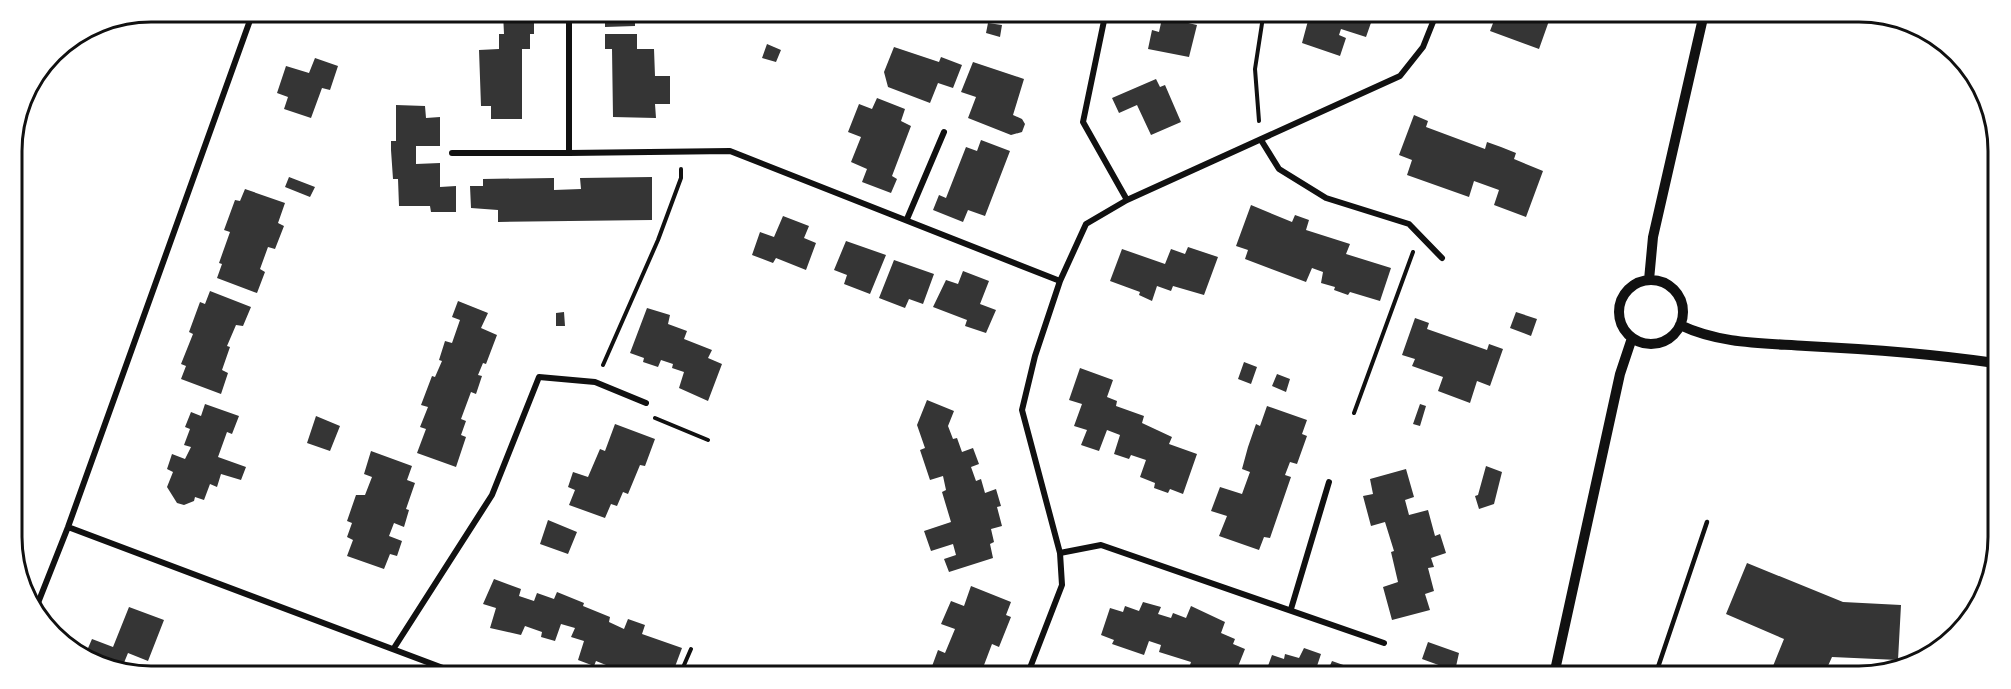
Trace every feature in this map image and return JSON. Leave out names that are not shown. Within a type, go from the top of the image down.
[{"type":"street","points":[[1104,22],[1083,122],[1127,200]]},
{"type":"street","points":[[1031,666],[1062,585],[1060,553],[1022,410],[1035,356],[1060,281],[1086,224],[1127,200],[1400,76],[1424,47],[1433,22]]},
{"type":"street","points":[[1649,280],[1653,237],[1702,22]]},
{"type":"street","points":[[39,600],[68,527],[249,23]]},
{"type":"street","points":[[568,23],[569,153]]},
{"type":"street","points":[[907,219],[944,132]]},
{"type":"street","points":[[1261,140],[1279,169],[1326,198],[1409,224],[1442,258]]},
{"type":"street","points":[[452,153],[730,151],[1060,281]]},
{"type":"street","points":[[1649,280],[1669,286],[1677,294],[1683,315],[1680,325],[1675,333],[1659,343],[1641,343],[1632,338],[1621,323],[1620,303],[1631,287],[1649,280]]},
{"type":"street","points":[[1680,325],[1702,336],[1741,343],[1908,353],[1989,362]]},
{"type":"street","points":[[1556,666],[1620,374],[1632,338]]},
{"type":"street","points":[[394,648],[492,495],[539,377],[595,382],[646,403]]},
{"type":"street","points":[[1291,609],[1329,482]]},
{"type":"street","points":[[68,527],[439,666]]},
{"type":"street","points":[[1060,553],[1101,545],[1384,643]]},
{"type":"lane","points":[[1658,666],[1707,522]]},
{"type":"path","points":[[1261,140],[1255,69],[1262,22]]},
{"type":"path","points":[[595,382],[658,240],[681,178],[681,150]]},
{"type":"path","points":[[1354,413],[1419,234]]},
{"type":"path","points":[[646,403],[650,416],[708,440]]},
{"type":"path","points":[[684,666],[691,649]]},
{"type":"building","points":[[1158,22],[1186,22],[1197,25],[1189,57],[1148,49],[1152,30],[1159,32],[1161,23]]},
{"type":"building","points":[[1308,22],[1371,22],[1366,37],[1341,29],[1339,35],[1346,38],[1340,56],[1302,43]]},
{"type":"building","points":[[1493,22],[1549,22],[1539,49],[1490,31]]},
{"type":"building","points":[[503,23],[534,23],[534,34],[530,34],[530,49],[522,49],[522,119],[491,119],[491,106],[481,106],[479,50],[499,49],[499,34],[504,34]]},
{"type":"building","points":[[605,23],[635,23],[635,26],[605,27]]},
{"type":"building","points":[[988,23],[1002,25],[1000,37],[986,33]]},
{"type":"building","points":[[605,34],[637,34],[637,49],[654,49],[655,76],[670,76],[670,104],[655,104],[656,118],[613,117],[612,49],[605,49]]},
{"type":"building","points":[[767,44],[781,50],[776,62],[762,58]]},
{"type":"building","points":[[894,47],[939,62],[941,57],[962,65],[953,88],[938,83],[930,103],[888,87],[884,72]]},
{"type":"building","points":[[315,58],[338,66],[330,90],[322,88],[311,118],[284,109],[288,97],[277,93],[286,66],[309,73]]},
{"type":"building","points":[[973,62],[1024,79],[1013,115],[1022,119],[1025,124],[1022,132],[1011,135],[968,118],[976,97],[961,92]]},
{"type":"building","points":[[1156,79],[1160,87],[1165,85],[1181,122],[1151,135],[1137,105],[1119,113],[1112,98]]},
{"type":"building","points":[[877,98],[905,109],[901,121],[911,126],[892,176],[897,179],[891,193],[862,182],[867,169],[851,162],[861,137],[848,132],[859,104],[872,109]]},
{"type":"building","points":[[396,105],[425,106],[426,118],[440,117],[440,146],[416,146],[416,164],[440,163],[440,187],[456,186],[456,212],[431,212],[430,206],[399,206],[398,179],[393,179],[391,150],[391,141],[396,141]]},
{"type":"building","points":[[1414,115],[1428,121],[1426,127],[1485,149],[1487,142],[1501,147],[1516,153],[1514,159],[1543,171],[1526,217],[1494,205],[1499,190],[1474,181],[1469,197],[1407,175],[1412,160],[1399,155]]},
{"type":"building","points":[[981,140],[1010,151],[985,216],[968,210],[963,222],[933,210],[939,195],[946,198],[966,147],[977,151]]},
{"type":"building","points":[[289,177],[315,187],[310,197],[285,187]]},
{"type":"building","points":[[652,177],[652,220],[498,222],[498,210],[471,208],[470,186],[483,186],[483,179],[554,178],[554,190],[581,189],[580,178]]},
{"type":"building","points":[[245,189],[285,203],[278,223],[284,226],[275,249],[268,247],[260,269],[265,272],[257,293],[217,278],[222,264],[219,263],[230,232],[224,230],[235,200],[240,201]]},
{"type":"building","points":[[1251,205],[1292,222],[1295,215],[1309,220],[1306,230],[1350,244],[1346,254],[1391,268],[1380,301],[1334,290],[1335,287],[1321,283],[1323,272],[1312,268],[1306,282],[1245,259],[1248,250],[1236,246]]},
{"type":"building","points":[[783,216],[809,226],[804,238],[816,243],[806,270],[776,258],[773,263],[752,255],[760,232],[774,237]]},
{"type":"building","points":[[846,241],[886,255],[870,294],[844,284],[847,275],[834,270]]},
{"type":"building","points":[[1188,247],[1218,257],[1204,295],[1173,286],[1171,291],[1157,286],[1152,301],[1139,295],[1140,292],[1110,281],[1122,249],[1165,264],[1171,249],[1185,254]]},
{"type":"building","points":[[894,260],[934,274],[923,304],[909,299],[905,308],[879,298]]},
{"type":"building","points":[[963,271],[989,281],[980,304],[996,310],[986,333],[965,326],[967,320],[933,307],[946,280],[958,284]]},
{"type":"building","points":[[210,291],[251,307],[243,326],[236,325],[227,346],[230,347],[222,370],[228,373],[221,394],[181,379],[186,366],[181,364],[193,334],[189,332],[200,302],[205,304]]},
{"type":"building","points":[[458,301],[488,313],[481,328],[497,335],[486,364],[483,363],[478,375],[482,376],[476,394],[471,392],[461,419],[466,421],[461,435],[466,437],[456,467],[417,453],[426,429],[420,427],[428,407],[421,405],[432,376],[435,377],[442,361],[439,360],[445,341],[452,343],[460,320],[452,317]]},
{"type":"building","points":[[647,308],[670,315],[668,324],[687,331],[684,339],[712,350],[708,358],[722,364],[708,401],[679,388],[684,372],[672,368],[673,364],[661,360],[658,367],[643,362],[644,358],[630,353]]},
{"type":"building","points":[[564,312],[565,326],[556,326],[556,313]]},
{"type":"building","points":[[1516,312],[1537,319],[1531,336],[1510,328]]},
{"type":"building","points":[[1415,318],[1429,323],[1427,329],[1487,350],[1489,344],[1503,349],[1490,386],[1477,381],[1470,403],[1438,391],[1443,377],[1412,366],[1415,359],[1402,355]]},
{"type":"building","points":[[1244,362],[1257,367],[1251,384],[1238,379]]},
{"type":"building","points":[[1080,368],[1113,380],[1107,397],[1117,401],[1116,406],[1144,416],[1142,423],[1172,437],[1169,444],[1197,454],[1183,494],[1170,489],[1168,493],[1154,488],[1155,483],[1140,477],[1146,460],[1131,455],[1129,459],[1114,454],[1120,435],[1107,430],[1099,451],[1081,445],[1087,430],[1074,426],[1082,404],[1069,400]]},
{"type":"building","points":[[1277,374],[1290,379],[1286,392],[1272,386]]},
{"type":"building","points":[[927,400],[954,411],[948,426],[953,439],[957,438],[962,452],[973,448],[979,464],[971,467],[976,481],[981,479],[985,493],[996,489],[1001,506],[997,507],[1002,526],[991,529],[994,542],[990,544],[993,558],[949,572],[944,559],[956,555],[953,544],[931,551],[924,531],[951,522],[942,492],[946,490],[943,476],[930,480],[920,450],[925,448],[917,425]]},
{"type":"building","points":[[205,404],[239,416],[232,434],[227,432],[218,457],[246,467],[241,480],[221,474],[217,487],[210,484],[204,500],[195,497],[194,501],[184,505],[177,503],[167,487],[173,472],[167,469],[172,454],[185,459],[191,447],[184,445],[190,429],[185,427],[191,412],[201,416]]},
{"type":"building","points":[[1420,404],[1426,406],[1420,426],[1413,424]]},
{"type":"building","points":[[1267,406],[1307,420],[1302,434],[1307,436],[1297,464],[1290,462],[1285,475],[1291,477],[1270,538],[1264,537],[1259,550],[1219,536],[1227,516],[1211,511],[1220,487],[1242,494],[1250,472],[1242,469],[1248,447],[1256,424],[1260,426]]},
{"type":"building","points":[[316,416],[340,426],[330,451],[307,443]]},
{"type":"building","points":[[615,424],[655,439],[645,466],[640,465],[628,494],[623,492],[617,506],[611,504],[605,518],[569,505],[575,490],[568,487],[573,472],[588,477],[600,449],[605,451]]},
{"type":"building","points":[[371,451],[412,466],[407,480],[415,483],[406,509],[409,510],[404,527],[394,523],[389,536],[402,541],[397,556],[390,554],[384,569],[347,556],[353,540],[347,537],[352,523],[347,521],[356,495],[365,495],[372,477],[364,474]]},
{"type":"building","points":[[1486,466],[1502,472],[1494,504],[1479,509],[1475,496],[1478,495]]},
{"type":"building","points":[[1406,469],[1414,497],[1405,500],[1409,515],[1428,510],[1435,536],[1440,534],[1446,553],[1431,558],[1434,567],[1428,568],[1434,591],[1425,594],[1430,610],[1392,620],[1383,587],[1398,582],[1391,552],[1394,551],[1385,522],[1371,526],[1363,496],[1373,494],[1370,479]]},
{"type":"building","points":[[548,520],[577,532],[568,554],[540,544]]},
{"type":"building","points":[[1747,563],[1843,602],[1901,605],[1898,660],[1832,657],[1828,666],[1773,666],[1784,639],[1726,614]]},
{"type":"building","points":[[494,579],[521,589],[519,596],[534,601],[537,593],[554,599],[557,592],[610,617],[609,622],[624,629],[628,619],[645,625],[642,634],[682,648],[675,666],[608,666],[596,661],[594,666],[578,660],[584,641],[571,637],[575,628],[561,624],[555,641],[541,637],[542,632],[525,626],[521,635],[490,628],[496,608],[483,604]]},
{"type":"building","points":[[971,586],[1011,602],[1006,615],[1011,617],[999,647],[992,644],[984,666],[932,666],[938,650],[945,653],[955,629],[941,624],[951,601],[964,606]]},
{"type":"building","points":[[1143,602],[1161,607],[1158,614],[1171,618],[1173,613],[1186,618],[1191,606],[1225,622],[1221,633],[1235,639],[1233,644],[1245,649],[1238,666],[1193,666],[1190,665],[1191,662],[1159,652],[1161,645],[1149,641],[1144,655],[1112,644],[1114,640],[1101,635],[1110,608],[1123,612],[1125,606],[1139,611]]},
{"type":"building","points":[[129,607],[164,620],[148,661],[128,653],[124,663],[118,662],[88,649],[92,639],[113,647]]},
{"type":"building","points":[[1428,642],[1459,653],[1456,666],[1441,666],[1422,659]]},
{"type":"building","points":[[1304,648],[1321,654],[1317,666],[1268,666],[1272,655],[1284,659],[1285,654],[1299,658]]},
{"type":"building","points":[[1332,661],[1346,666],[1330,666]]}]
